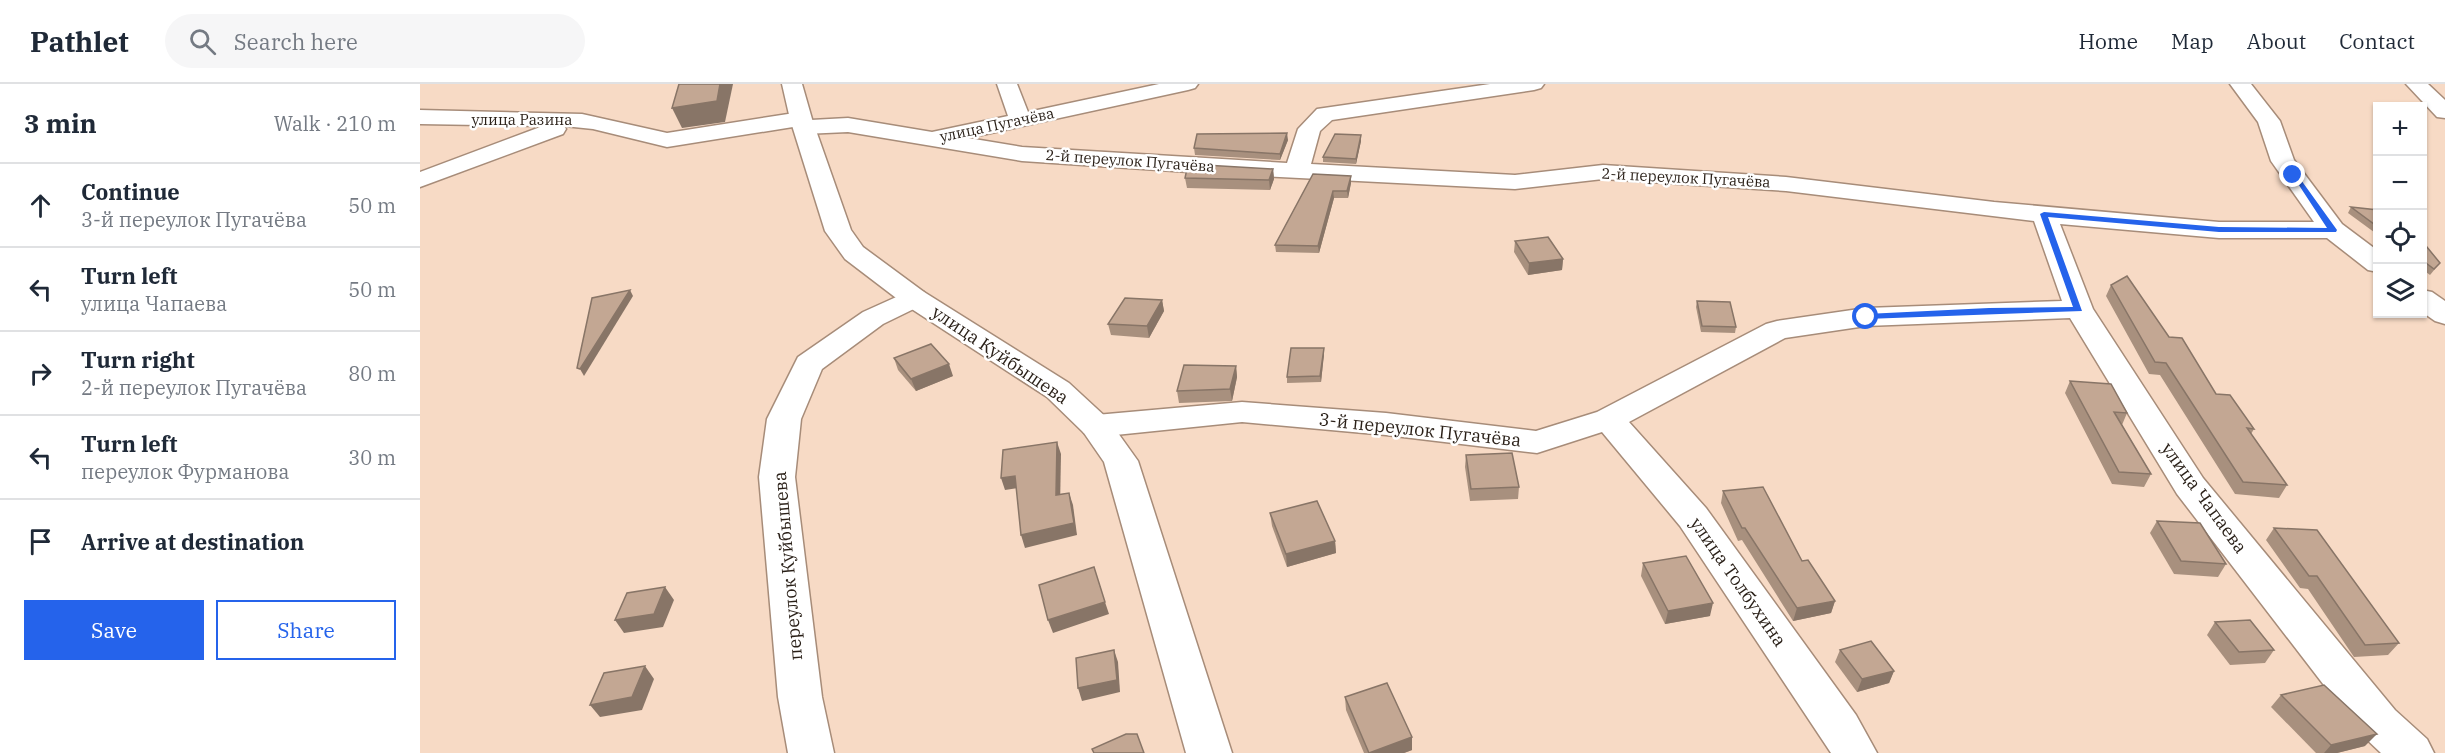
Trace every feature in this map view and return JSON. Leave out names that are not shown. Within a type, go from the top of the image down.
[{"type":"street","name":"улица Куйбышева","points":[[792,84],[802,123],[838,231],[854,254],[914,298],[1058,390],[1096,426],[1121,461],[1209,753]]},
{"type":"street","points":[[1008,84],[1008,91],[1021,120]]},
{"type":"street","name":"улица Пугачёва","points":[[802,123],[848,125],[932,139],[1188,84]]},
{"type":"street","points":[[1297,171],[1309,129],[1326,114],[1534,84]]},
{"type":"street","points":[[2240,84],[2269,121],[2283,161],[2333,230],[2373,260]]},
{"type":"street","points":[[2416,84],[2445,112]]},
{"type":"street","name":"улица Разина","points":[[420,117],[444,120],[583,121],[646,138],[667,140],[802,123]]},
{"type":"street","points":[[420,180],[541,133],[583,121]]},
{"type":"street","name":"2-й переулок Пугачёва","points":[[932,139],[1022,154],[1297,171],[1515,182],[1615,173],[1786,184],[2044,214],[2219,230],[2333,230]]},
{"type":"street","name":"улица Чапаева","points":[[2044,214],[2079,309],[2190,486],[2379,723],[2410,753]]},
{"type":"street","name":"переулок Куйбышева","points":[[811,753],[800,697],[777,477],[784,419],[809,364],[873,318],[914,298]]},
{"type":"street","points":[[2427,302],[2445,315]]},
{"type":"street","name":"3-й переулок Пугачёва","points":[[1096,426],[1242,412],[1386,424],[1537,442],[1609,419],[1777,330],[1866,317],[2079,309]]},
{"type":"street","name":"улица Толбухина","points":[[1609,419],[1693,517],[1840,728],[1854,753]]},
{"type":"building","points":[[679,84],[720,84],[717,101],[672,108]]},
{"type":"building","points":[[1287,133],[1280,154],[1194,148],[1197,134]]},
{"type":"building","points":[[1335,134],[1361,135],[1356,159],[1323,157]]},
{"type":"building","points":[[1188,164],[1273,169],[1269,180],[1185,178]]},
{"type":"building","points":[[1313,174],[1351,176],[1347,191],[1333,191],[1318,246],[1275,245]]},
{"type":"building","points":[[2351,207],[2373,209],[2373,223]]},
{"type":"building","points":[[1548,237],[1563,259],[1529,263],[1515,241]]},
{"type":"building","points":[[2427,247],[2440,263],[2434,269],[2427,264]]},
{"type":"building","points":[[2127,276],[2169,337],[2182,338],[2216,394],[2230,395],[2254,429],[2247,428],[2287,485],[2243,482],[2166,363],[2155,362],[2111,285]]},
{"type":"building","points":[[630,290],[580,369],[577,368],[592,298]]},
{"type":"building","points":[[1125,298],[1162,300],[1147,326],[1108,324]]},
{"type":"building","points":[[1697,301],[1730,302],[1736,327],[1702,326]]},
{"type":"building","points":[[931,344],[949,364],[911,379],[894,358]]},
{"type":"building","points":[[1291,348],[1324,348],[1320,376],[1287,377]]},
{"type":"building","points":[[1184,365],[1236,366],[1230,389],[1177,391]]},
{"type":"building","points":[[2070,381],[2111,384],[2127,413],[2114,412],[2151,474],[2119,472]]},
{"type":"building","points":[[1057,442],[1056,495],[1069,493],[1074,523],[1021,535],[1015,476],[1001,478],[1003,450]]},
{"type":"building","points":[[1512,453],[1519,487],[1471,489],[1466,455]]},
{"type":"building","points":[[1763,487],[1802,561],[1808,560],[1835,601],[1797,608],[1745,528],[1742,528],[1723,491]]},
{"type":"building","points":[[1317,501],[1335,541],[1286,554],[1270,513]]},
{"type":"building","points":[[2157,521],[2200,523],[2226,564],[2181,561]]},
{"type":"building","points":[[2274,528],[2317,530],[2399,643],[2365,645],[2317,576],[2309,576]]},
{"type":"building","points":[[1686,556],[1713,603],[1668,611],[1643,563]]},
{"type":"building","points":[[1094,567],[1105,602],[1048,620],[1039,585]]},
{"type":"building","points":[[665,587],[654,614],[615,620],[627,593]]},
{"type":"building","points":[[2250,620],[2274,650],[2239,652],[2215,622]]},
{"type":"building","points":[[1871,641],[1894,671],[1862,679],[1840,650]]},
{"type":"building","points":[[1114,650],[1117,680],[1078,688],[1076,658]]},
{"type":"building","points":[[645,666],[632,697],[590,705],[604,673]]},
{"type":"building","points":[[1387,683],[1412,737],[1369,753],[1345,697]]},
{"type":"building","points":[[2324,685],[2377,734],[2331,745],[2281,695]]},
{"type":"building","points":[[1126,734],[1137,734],[1144,753],[1094,753],[1092,749]]},
{"type":"route","points":[[1866,317],[2079,309],[2062,271],[2044,214],[2219,230],[2333,230],[2293,175]]}]
